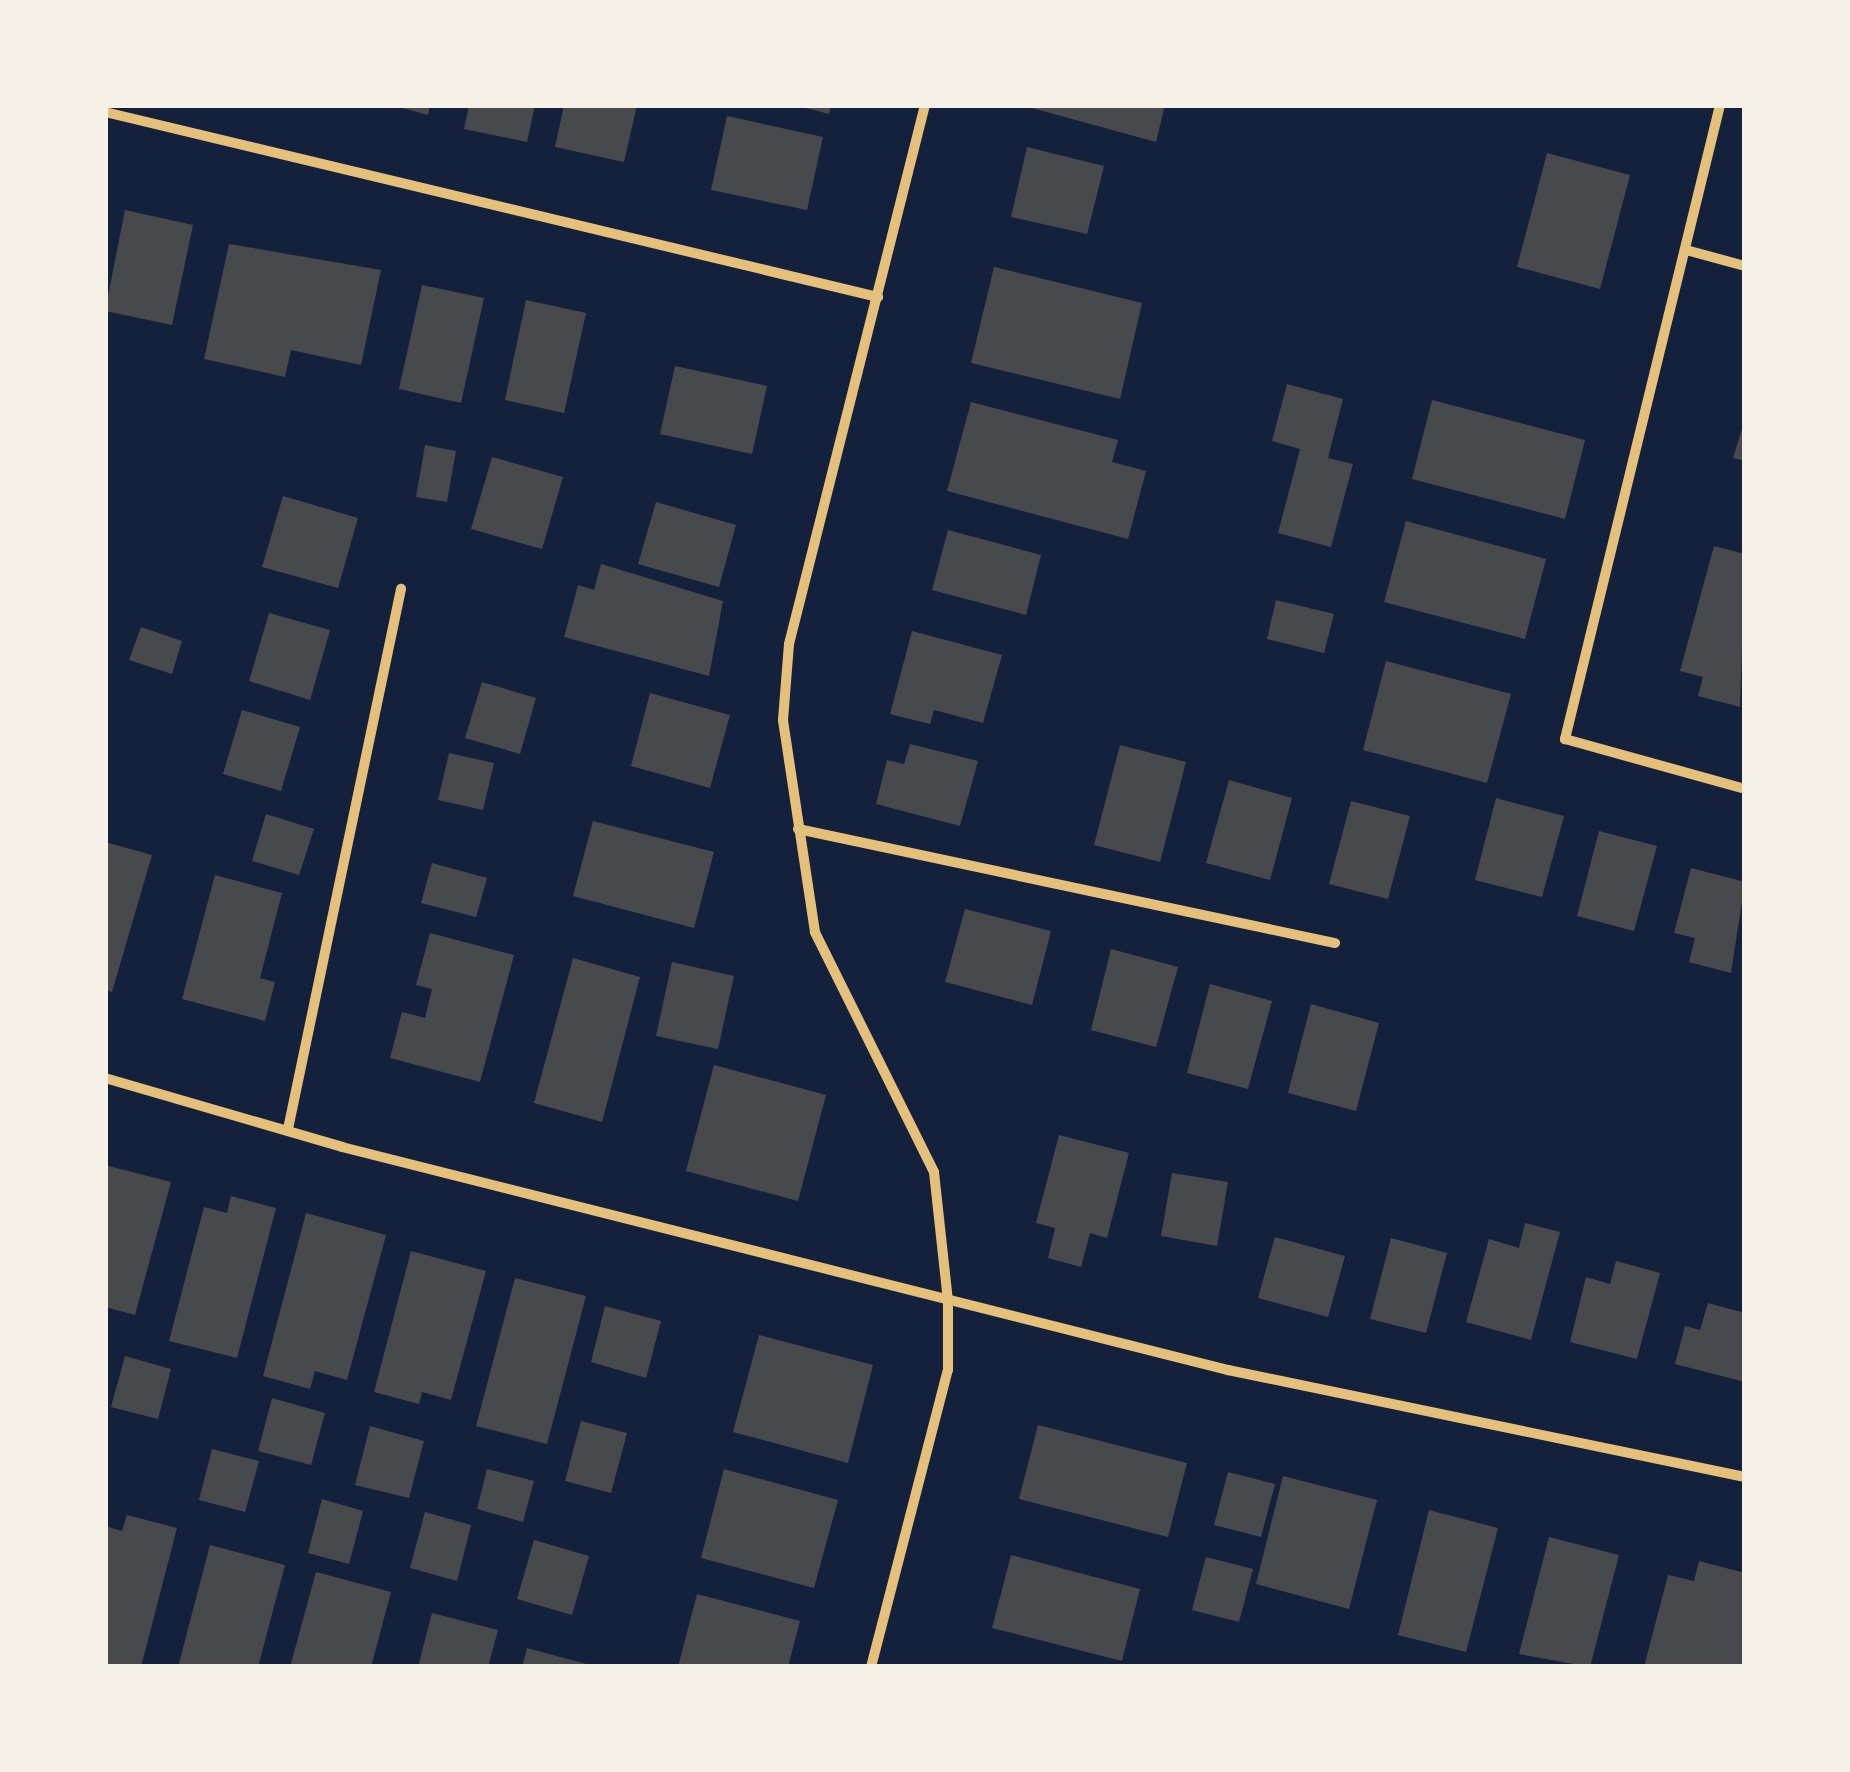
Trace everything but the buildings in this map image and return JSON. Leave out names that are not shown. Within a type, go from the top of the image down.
[{"type":"street","points":[[871,1667],[948,1370],[948,1300],[934,1172],[815,932],[783,720],[789,644],[925,105]]},
{"type":"street","points":[[1720,105],[1565,738],[1745,789]]},
{"type":"street","points":[[105,112],[878,298]]},
{"type":"street","points":[[1686,250],[1745,266]]},
{"type":"street","points":[[288,1129],[402,589]]},
{"type":"street","points":[[798,829],[1335,943]]},
{"type":"street","points":[[105,1078],[288,1129],[1228,1370],[1745,1477]]}]
